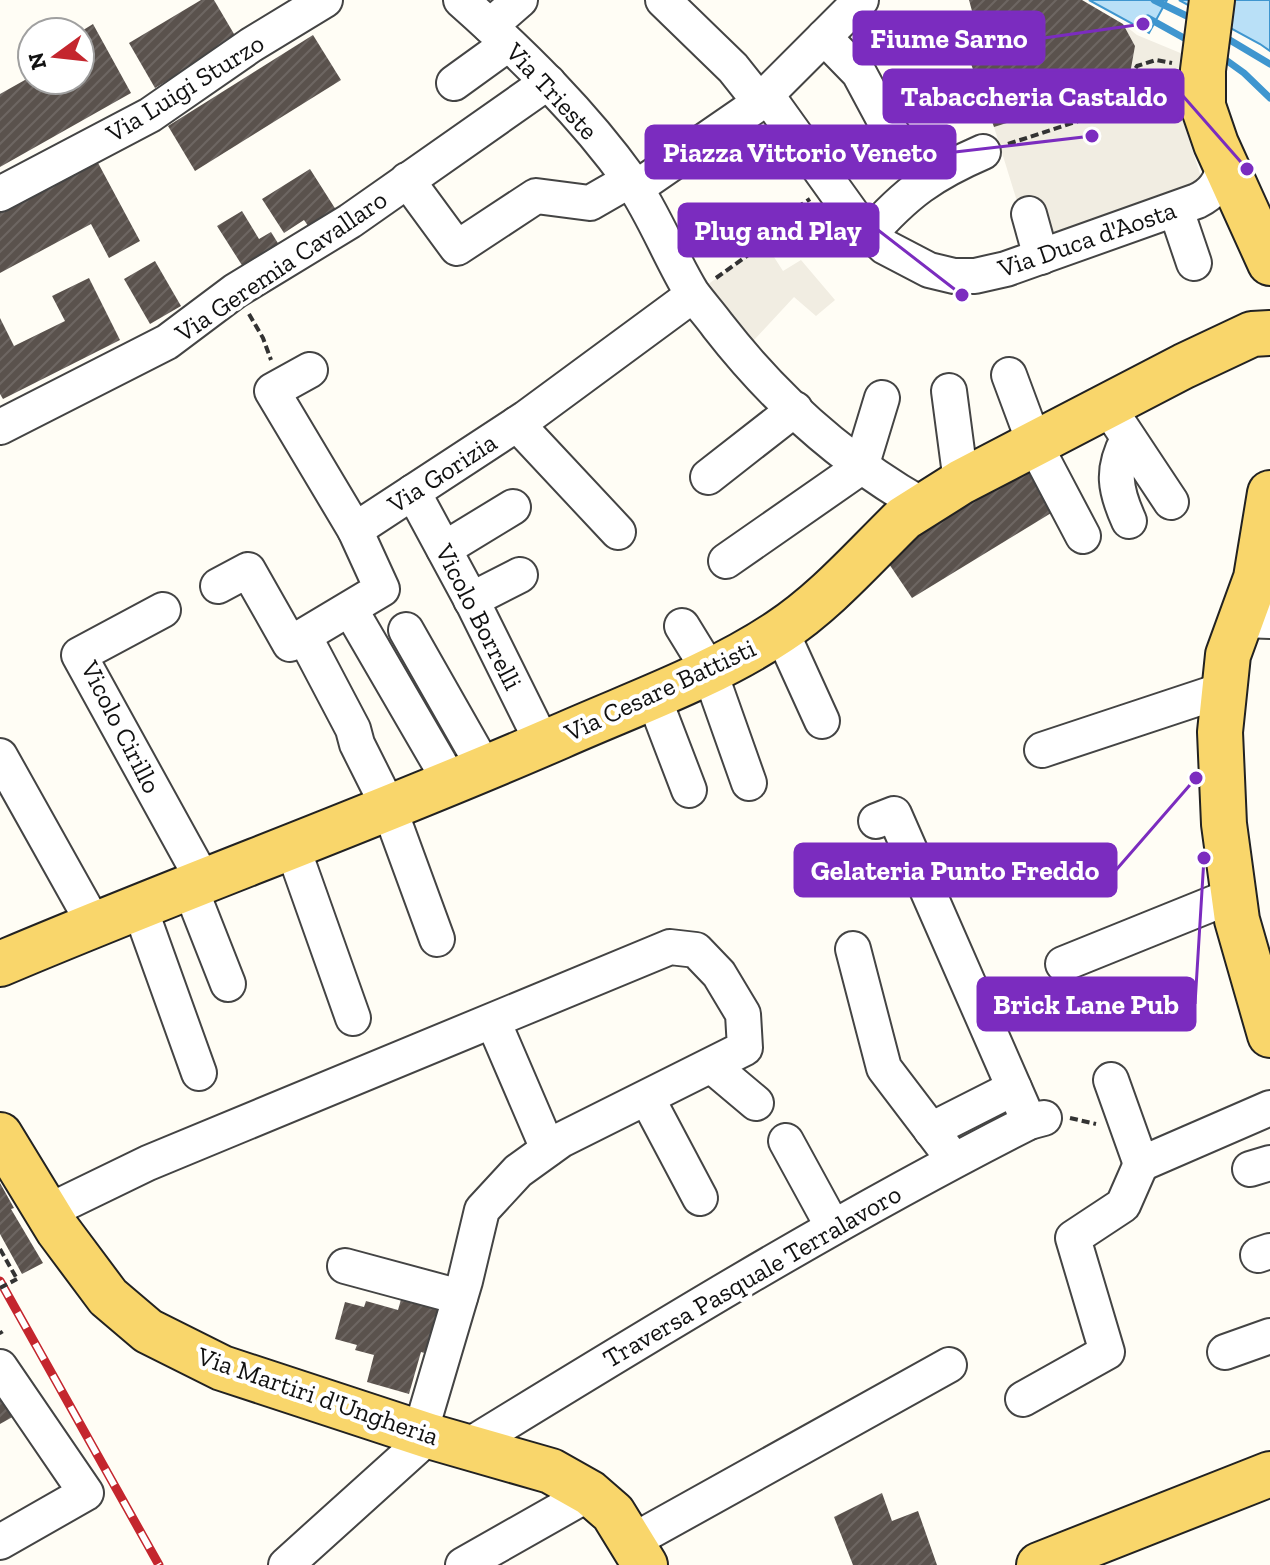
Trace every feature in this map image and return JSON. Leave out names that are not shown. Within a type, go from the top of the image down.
[{"type":"main road","points":[[1212,0],[1203,106],[1225,165],[1270,263]]},
{"type":"main road","name":"Via Cesare Battisti","points":[[0,964],[196,882],[468,776],[709,670],[781,631],[922,505],[1035,445],[1118,423],[1184,366],[1252,334],[1270,333]]},
{"type":"main road","points":[[1269,1028],[1237,920],[1224,824],[1220,732],[1228,655],[1256,621],[1256,578],[1270,493]]},
{"type":"main road","name":"Via Martiri d'Ungheria","points":[[0,1135],[47,1212],[108,1297],[148,1331],[222,1368],[439,1439],[551,1471],[590,1493],[613,1513],[638,1554]]},
{"type":"main road","points":[[1039,1565],[1270,1474]]},
{"type":"street","name":"Via Luigi Sturzo","points":[[0,194],[150,115],[251,45],[325,0]]},
{"type":"street","name":"Via Trieste","points":[[461,0],[548,82],[633,184],[701,304],[738,352],[795,409],[861,467],[922,505]]},
{"type":"street","points":[[454,83],[499,35],[520,0]]},
{"type":"street","name":"Via Duca d'Aosta","points":[[663,0],[764,99],[869,235],[905,259],[929,270],[954,276],[975,276],[1041,257],[1176,210],[1208,195],[1217,186],[1225,165]]},
{"type":"street","points":[[407,180],[457,248],[536,196],[590,203],[633,184],[764,99],[861,0]]},
{"type":"street","points":[[824,37],[859,73],[888,127],[925,182]]},
{"type":"street","name":"Via Geremia Cavallaro","points":[[0,427],[167,342],[235,291],[350,221],[548,82]]},
{"type":"street","points":[[869,235],[906,195],[945,169],[983,152]]},
{"type":"street","points":[[1176,210],[1194,263]]},
{"type":"street","points":[[1029,214],[1041,257]]},
{"type":"street","points":[[651,354],[701,304]]},
{"type":"street","name":"Via Gorizia","points":[[355,530],[701,304]]},
{"type":"street","points":[[1009,375],[1035,445],[1083,536]]},
{"type":"street","points":[[296,378],[272,391],[355,530],[382,589],[350,609],[312,651]]},
{"type":"street","points":[[949,391],[961,482]]},
{"type":"street","points":[[726,561],[861,467],[882,398]]},
{"type":"street","points":[[708,477],[795,409]]},
{"type":"street","points":[[1118,423],[1171,502]]},
{"type":"street","points":[[1118,423],[1117,495],[1129,521]]},
{"type":"street","points":[[517,424],[618,532]]},
{"type":"street","name":"Vicolo Borrelli","points":[[413,492],[543,744]]},
{"type":"street","points":[[444,549],[513,507]]},
{"type":"street","points":[[218,586],[248,570],[290,644],[312,651],[353,729],[357,744],[389,808],[437,939]]},
{"type":"street","points":[[471,600],[520,575]]},
{"type":"street","points":[[350,609],[468,776]]},
{"type":"street","name":"Vicolo Cirillo","points":[[163,610],[79,655],[196,882]]},
{"type":"street","points":[[682,626],[709,670],[749,783]]},
{"type":"street","points":[[406,630],[468,776]]},
{"type":"street","points":[[781,631],[822,721]]},
{"type":"street","points":[[1042,750],[1223,690]]},
{"type":"street","points":[[653,696],[689,790]]},
{"type":"street","points":[[0,756],[94,924]]},
{"type":"street","points":[[876,821],[894,814],[1014,1088],[1036,1120]]},
{"type":"street","points":[[292,846],[353,1018]]},
{"type":"street","points":[[196,882],[228,984]]},
{"type":"street","points":[[1063,964],[1234,895]]},
{"type":"street","points":[[139,906],[199,1073]]},
{"type":"street","points":[[47,1212],[148,1163],[670,947],[696,950],[719,974],[743,1014],[745,1048],[561,1140],[518,1171],[482,1210],[460,1297],[439,1439]]},
{"type":"street","points":[[853,949],[884,1068],[954,1160]]},
{"type":"street","points":[[493,1021],[548,1149]]},
{"type":"street","points":[[712,1066],[756,1103]]},
{"type":"street","points":[[1023,1399],[1107,1352],[1073,1238],[1123,1205],[1136,1149],[1111,1080]]},
{"type":"street","points":[[931,1130],[1014,1088]]},
{"type":"street","points":[[647,1098],[700,1198]]},
{"type":"street","points":[[1136,1149],[1270,1108]]},
{"type":"street","name":"Traversa Pasquale Terralavoro","points":[[286,1565],[439,1439],[664,1326],[833,1227],[954,1160],[1036,1120]]},
{"type":"street","points":[[786,1141],[833,1227]]},
{"type":"street","points":[[345,1266],[460,1297]]},
{"type":"street","points":[[1225,1352],[1270,1336]]},
{"type":"street","points":[[0,1542],[86,1493],[1,1344]]},
{"type":"street","points":[[638,1554],[949,1365]]},
{"type":"street","points":[[463,1565],[590,1493]]},
{"type":"path","points":[[983,152],[1106,112],[1137,66],[1156,60],[1204,66]]},
{"type":"path","points":[[701,304],[765,243],[757,233],[832,185]]},
{"type":"path","points":[[235,291],[263,338],[296,378]]},
{"type":"path","points":[[1036,1120],[1050,1116],[1076,1118],[1136,1149]]},
{"type":"path","points":[[0,1249],[17,1279],[0,1288]]},
{"type":"shaded area","points":[[1123,24],[1137,35],[1190,57],[1182,118],[1203,183],[1029,240],[994,127],[1106,92],[1130,74],[1135,46]]},
{"type":"shaded area","points":[[765,243],[783,271],[801,260],[835,300],[816,316],[794,297],[743,352],[696,293]]},
{"type":"water","points":[[1089,0],[1167,0],[1149,33]]},
{"type":"water","points":[[1179,0],[1270,0],[1270,51],[1260,44]]},
{"type":"building","points":[[201,0],[214,0],[237,39],[155,88],[129,43]]},
{"type":"building","points":[[969,0],[1082,0],[1123,24],[1135,46],[1130,74],[1106,92],[994,127],[955,20],[972,11]]},
{"type":"building","points":[[96,29],[131,93],[0,167],[0,94],[16,85],[16,96],[96,96]]},
{"type":"building","points":[[313,35],[341,80],[195,171],[168,126]]},
{"type":"building","points":[[97,161],[140,241],[109,258],[91,224],[0,273],[0,213]]},
{"type":"building","points":[[310,169],[338,213],[311,230],[304,220],[284,233],[262,199]]},
{"type":"building","points":[[242,211],[259,239],[271,232],[281,248],[245,270],[217,226]]},
{"type":"building","points":[[155,261],[181,306],[150,324],[124,279]]},
{"type":"building","points":[[89,278],[120,340],[3,399],[0,394],[0,318],[14,346],[65,321],[52,296]]},
{"type":"building","points":[[1036,465],[1061,507],[912,598],[885,558],[955,506]]},
{"type":"building","points":[[0,1183],[14,1208],[11,1209],[43,1263],[22,1274],[0,1234]]},
{"type":"building","points":[[402,1296],[448,1309],[434,1356],[421,1352],[409,1394],[367,1382],[374,1355],[355,1350],[357,1345],[335,1339],[345,1302],[364,1307],[366,1301],[398,1310]]},
{"type":"building","points":[[0,1388],[16,1415],[0,1424]]},
{"type":"building","points":[[882,1493],[892,1521],[918,1511],[937,1565],[853,1565],[834,1517]]},
{"type":"waterway","points":[[1154,0],[1195,20]]},
{"type":"waterway","points":[[1148,18],[1193,43]]},
{"type":"waterway","points":[[1223,36],[1270,64]]},
{"type":"waterway","points":[[1219,55],[1270,98]]},
{"type":"railway","points":[[0,1281],[159,1565]]},
{"type":"place","name":"Fiume Sarno","points":[[1143,24]]},
{"type":"place","name":"Piazza Vittorio Veneto","points":[[1092,136]]},
{"type":"place","name":"Tabaccheria Castaldo","points":[[1247,169]]},
{"type":"place","name":"Plug and Play","points":[[962,295]]},
{"type":"place","name":"Gelateria Punto Freddo","points":[[1196,778]]},
{"type":"place","name":"Brick Lane Pub","points":[[1204,858]]}]
